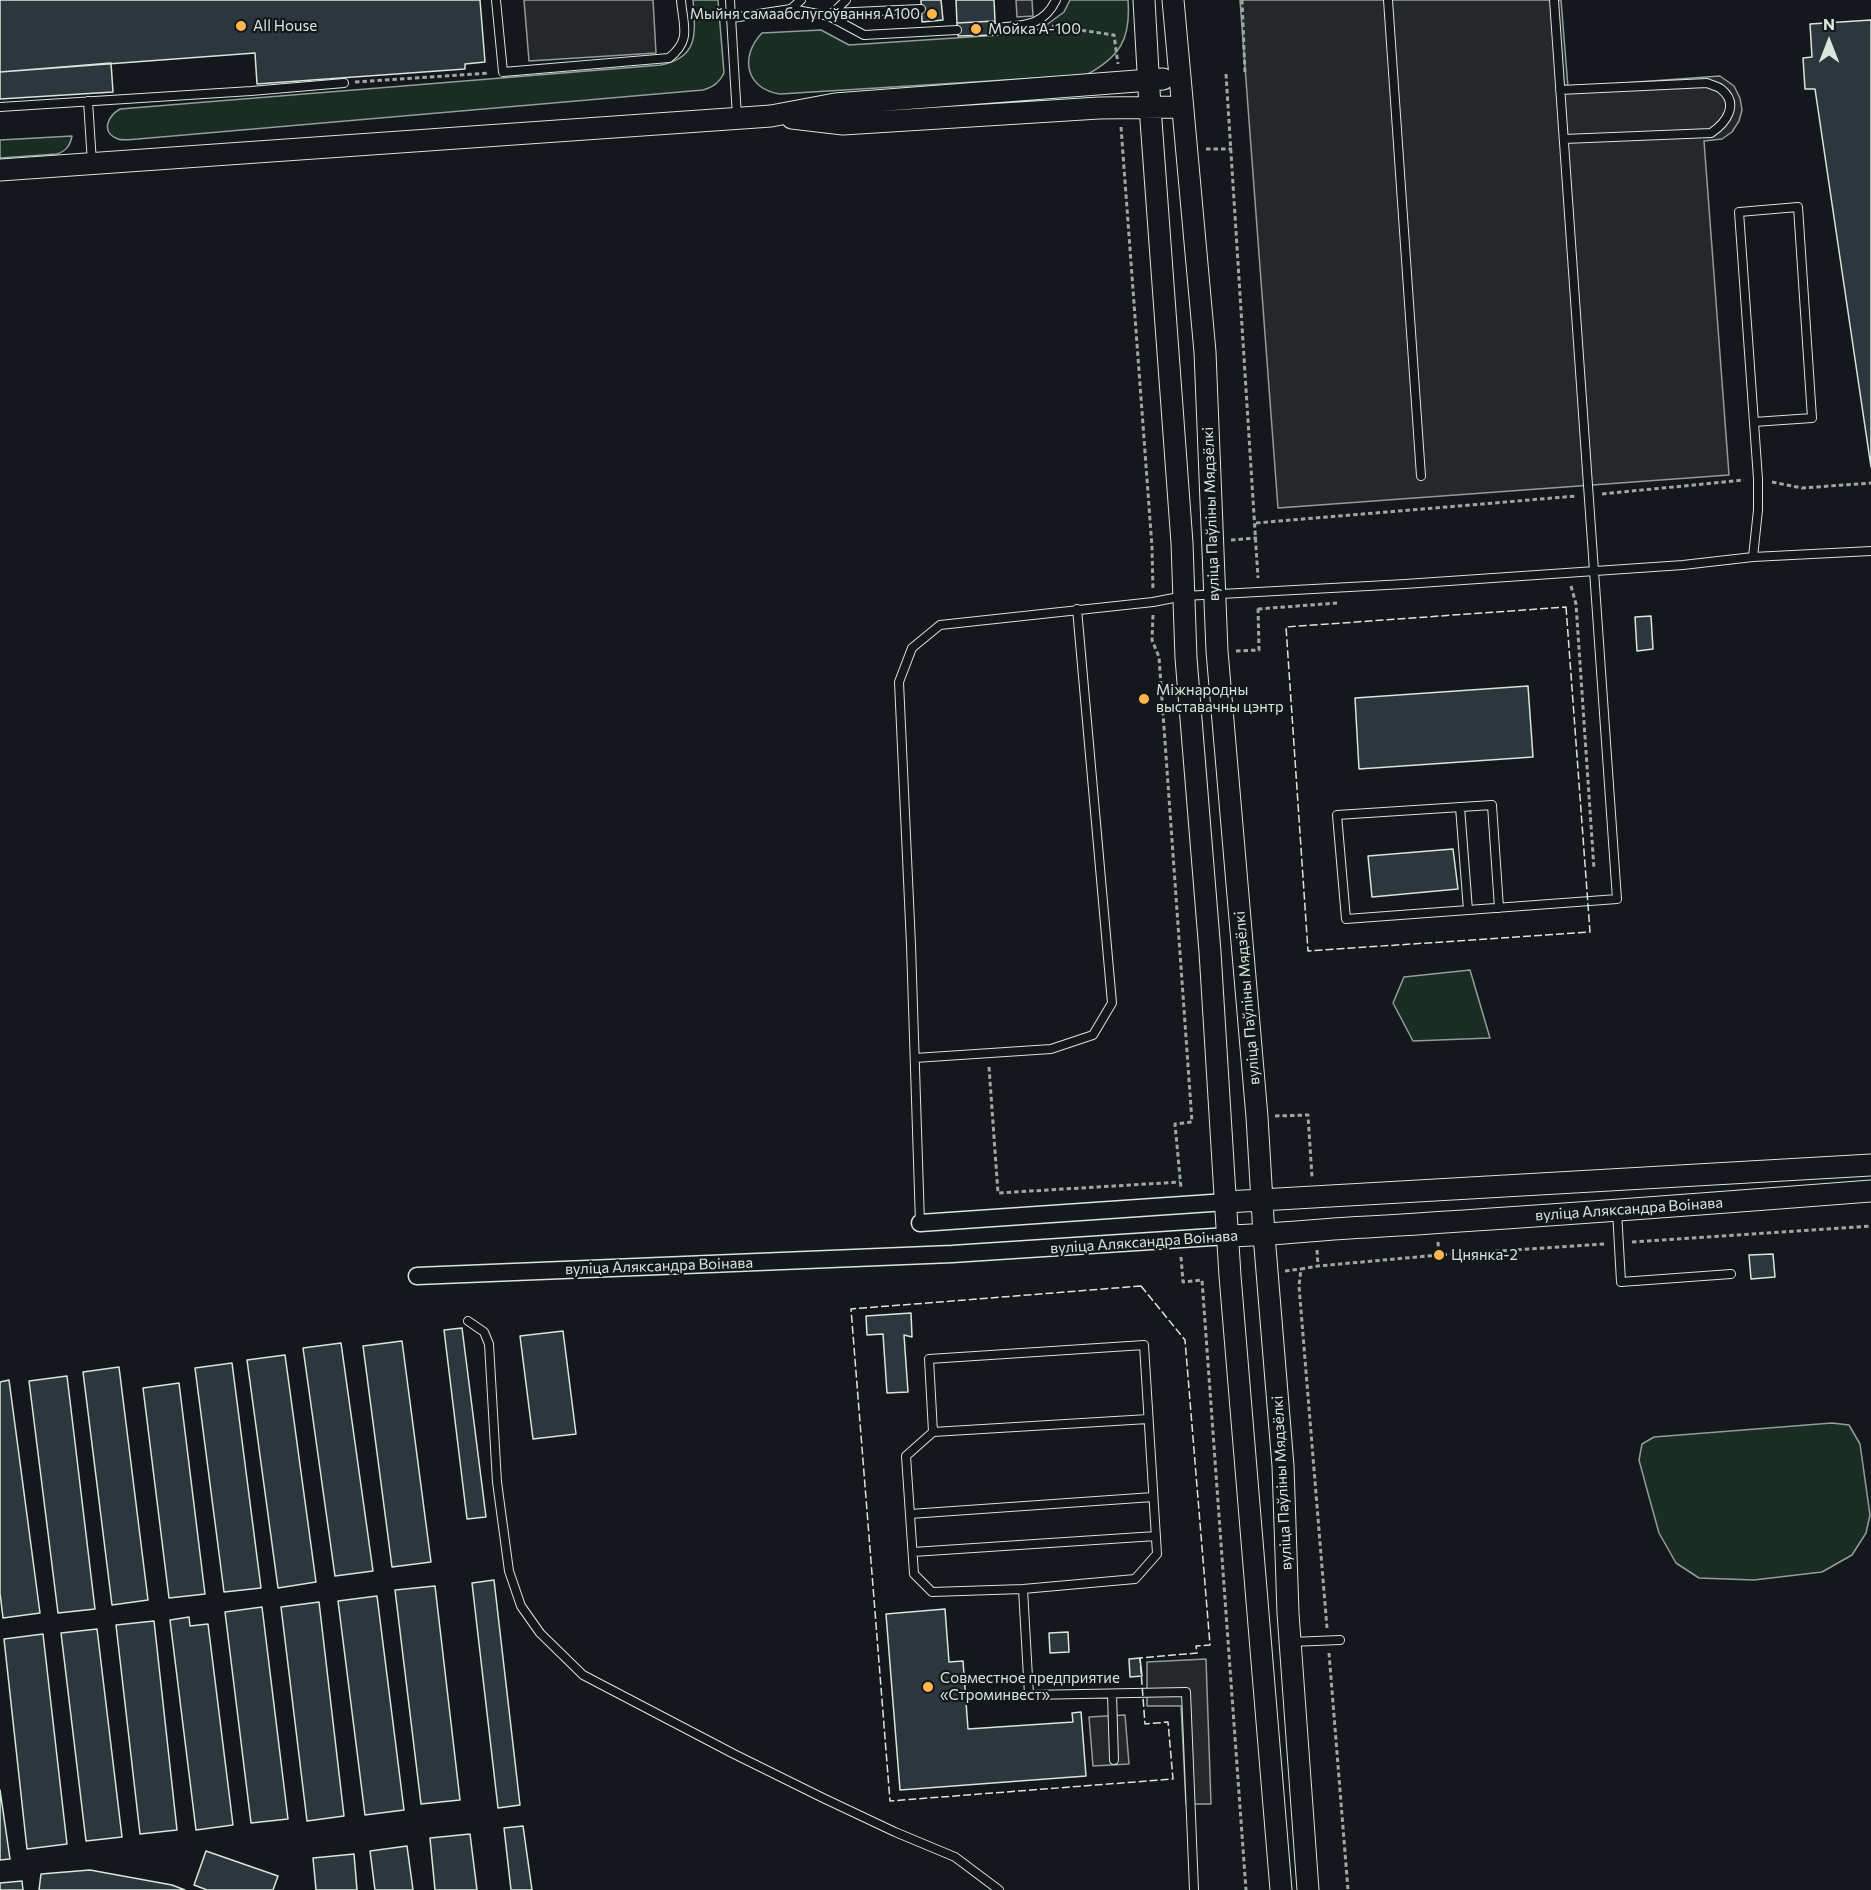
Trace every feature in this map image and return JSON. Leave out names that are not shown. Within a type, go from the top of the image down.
[{"type":"street","name":"вуліца Паўліны Мядзёлкі","points":[[1144,0],[1182,543],[1186,658],[1210,952],[1228,1236],[1281,1890]]},
{"type":"street","name":"вуліца Паўліны Мядзёлкі","points":[[1173,0],[1205,352],[1217,651],[1257,1117],[1283,1466],[1290,1642],[1308,1890]]},
{"type":"street","points":[[771,116],[835,104],[1180,78]]},
{"type":"street","points":[[0,170],[737,117],[771,116],[843,124],[1120,107],[1182,106]]},
{"type":"street","name":"вуліца Аляксандра Воінава","points":[[920,1223],[1182,1204],[1871,1165]]},
{"type":"street","name":"вуліца Аляксандра Воінава","points":[[417,1276],[940,1254],[1180,1240],[1871,1191]]},
{"type":"lane","points":[[496,0],[503,72],[669,58],[680,50],[685,40],[681,0]]},
{"type":"lane","points":[[730,0],[737,117]]},
{"type":"lane","points":[[791,9],[801,0]]},
{"type":"lane","points":[[831,15],[846,0],[854,0]]},
{"type":"lane","points":[[996,28],[1034,24],[1051,10],[1056,0]]},
{"type":"lane","points":[[1388,0],[1420,476]]},
{"type":"lane","points":[[1499,908],[1492,805],[1337,815],[1346,919],[1499,908],[1617,899],[1554,0]]},
{"type":"lane","points":[[732,18],[791,9],[831,15],[921,9]]},
{"type":"lane","points":[[831,15],[864,35],[957,30]]},
{"type":"lane","points":[[0,107],[344,83]]},
{"type":"lane","points":[[1560,90],[1707,83],[1721,89],[1728,100],[1730,115],[1711,133],[1564,139]]},
{"type":"lane","points":[[88,101],[93,164]]},
{"type":"lane","points":[[1753,557],[1758,510],[1758,479],[1739,212],[1798,207],[1812,418],[1754,422]]},
{"type":"lane","points":[[920,1223],[899,682],[912,648],[940,626],[1153,602],[1184,596],[1405,584],[1871,550]]},
{"type":"lane","points":[[915,1058],[1051,1048],[1093,1035],[1112,1003],[1077,609]]},
{"type":"lane","points":[[1460,807],[1468,910]]},
{"type":"lane","points":[[1617,1210],[1621,1282],[1731,1274]]},
{"type":"lane","points":[[468,1321],[484,1332],[489,1344],[497,1482],[509,1571],[521,1606],[540,1633],[583,1675],[823,1798],[954,1857],[999,1890]]},
{"type":"lane","points":[[933,1432],[929,1359],[1144,1345],[1157,1554],[1135,1579],[1023,1589],[932,1592],[914,1574],[906,1456],[933,1432],[1148,1419]]},
{"type":"lane","points":[[910,1514],[1153,1497]]},
{"type":"lane","points":[[913,1552],[1156,1536]]},
{"type":"lane","points":[[1023,1589],[1029,1695],[1186,1692],[1194,1890]]},
{"type":"lane","points":[[1290,1642],[1340,1640]]},
{"type":"lane","points":[[1112,1694],[1114,1760]]},
{"type":"path","points":[[1242,0],[1245,73]]},
{"type":"path","points":[[1034,24],[1114,34],[1118,82]]},
{"type":"path","points":[[344,83],[491,73]]},
{"type":"path","points":[[1217,651],[1259,650],[1256,523],[1226,74]]},
{"type":"path","points":[[1120,107],[1152,547],[1152,640],[1159,657],[1192,1122]]},
{"type":"path","points":[[1256,523],[1758,479],[1802,488],[1871,483]]},
{"type":"path","points":[[1572,586],[1576,604],[1594,869]]},
{"type":"path","points":[[1159,657],[1186,658]]},
{"type":"path","points":[[988,1053],[998,1193],[1180,1182]]},
{"type":"path","points":[[1257,1117],[1308,1115],[1313,1180]]},
{"type":"path","points":[[1182,1204],[1175,1124],[1221,1120]]},
{"type":"path","points":[[1348,1890],[1299,1286],[1301,1269],[1428,1256],[1871,1226]]},
{"type":"path","points":[[1180,1240],[1183,1282],[1202,1280],[1246,1890]]},
{"type":"green space","points":[[693,0],[718,0],[724,73],[715,84],[703,90],[128,140],[120,140],[112,136],[108,128],[109,120],[120,109],[661,65],[683,56],[689,49],[694,33]]},
{"type":"green space","points":[[1070,0],[1128,0],[1127,26],[1121,45],[1107,61],[1086,75],[780,94],[760,86],[753,79],[750,71],[750,52],[762,33],[821,30],[849,45],[1000,35],[1041,29],[1064,12]]},
{"type":"green space","points":[[72,136],[67,148],[57,154],[0,158],[0,140]]},
{"type":"green space","points":[[1470,970],[1490,1038],[1413,1041],[1393,1003],[1404,977]]},
{"type":"green space","points":[[1832,1423],[1849,1425],[1860,1444],[1870,1515],[1866,1533],[1852,1555],[1822,1572],[1754,1580],[1699,1578],[1676,1563],[1659,1533],[1639,1460],[1642,1444],[1654,1437]]},
{"type":"shaded area","points":[[524,0],[653,0],[656,53],[529,61]]},
{"type":"shaded area","points":[[1016,0],[1032,0],[1033,16],[1017,17]]},
{"type":"shaded area","points":[[1240,0],[1561,0],[1568,87],[1720,76],[1734,86],[1740,98],[1742,110],[1739,121],[1732,132],[1722,139],[1704,141],[1729,475],[1278,508]]},
{"type":"shaded area","points":[[1206,1659],[1211,1804],[1186,1804],[1181,1706],[1147,1706],[1147,1662]]},
{"type":"shaded area","points":[[1125,1715],[1129,1764],[1093,1766],[1089,1717]]},
{"type":"building","name":"All House","points":[[0,0],[480,0],[485,62],[465,64],[465,69],[257,84],[255,53],[0,72]]},
{"type":"building","name":"Мыйня самаабслугоўвання A100","points":[[921,0],[941,0],[943,20],[922,22]]},
{"type":"building","points":[[956,0],[994,0],[995,21],[957,23]]},
{"type":"building","points":[[1871,20],[1871,467],[1815,89],[1805,89],[1803,58],[1812,57],[1810,24]]},
{"type":"building","name":"Мойка A-100","points":[[995,21],[996,35],[958,36],[957,23]]},
{"type":"building","points":[[111,63],[113,92],[0,99],[0,72]]},
{"type":"building","points":[[1651,616],[1653,649],[1637,651],[1635,617]]},
{"type":"building","points":[[1528,686],[1533,757],[1359,769],[1355,698]]},
{"type":"building","points":[[1453,849],[1458,889],[1372,897],[1368,856]]},
{"type":"building","points":[[1773,1254],[1775,1277],[1751,1279],[1749,1255]]},
{"type":"building","points":[[911,1313],[912,1337],[904,1335],[908,1392],[887,1393],[883,1334],[867,1335],[866,1316]]},
{"type":"building","points":[[462,1328],[486,1517],[467,1519],[444,1330]]},
{"type":"building","points":[[563,1331],[576,1434],[533,1439],[520,1336]]},
{"type":"building","points":[[402,1341],[431,1562],[392,1567],[363,1346]]},
{"type":"building","points":[[341,1343],[373,1571],[335,1576],[303,1348]]},
{"type":"building","points":[[285,1355],[316,1582],[278,1588],[247,1360]]},
{"type":"building","points":[[232,1363],[261,1588],[224,1592],[195,1368]]},
{"type":"building","points":[[119,1367],[148,1600],[112,1605],[83,1372]]},
{"type":"building","points":[[67,1376],[95,1609],[58,1613],[29,1381]]},
{"type":"building","points":[[9,1380],[40,1613],[3,1618],[0,1593],[0,1382]]},
{"type":"building","points":[[179,1383],[205,1594],[169,1598],[143,1388]]},
{"type":"building","points":[[494,1580],[520,1805],[498,1808],[472,1583]]},
{"type":"building","points":[[435,1586],[460,1800],[421,1804],[395,1590]]},
{"type":"building","points":[[377,1596],[404,1810],[365,1815],[338,1601]]},
{"type":"building","points":[[319,1602],[344,1816],[307,1821],[281,1607]]},
{"type":"building","points":[[262,1607],[288,1819],[251,1823],[225,1612]]},
{"type":"building","name":"Совместное предприятие «Строминвест»","points":[[945,1609],[949,1662],[963,1661],[968,1729],[1073,1722],[1072,1713],[1081,1712],[1086,1776],[900,1790],[886,1614]]},
{"type":"building","points":[[189,1617],[190,1626],[208,1624],[233,1825],[196,1830],[170,1620]]},
{"type":"building","points":[[154,1621],[177,1830],[140,1834],[116,1625]]},
{"type":"building","points":[[97,1629],[122,1837],[86,1841],[61,1633]]},
{"type":"building","points":[[1068,1632],[1069,1652],[1050,1653],[1049,1633]]},
{"type":"building","points":[[43,1634],[67,1844],[27,1849],[4,1639]]},
{"type":"building","points":[[1140,1658],[1142,1676],[1130,1677],[1129,1659]]},
{"type":"building","points":[[0,1790],[10,1859],[0,1860]]},
{"type":"building","points":[[523,1826],[532,1890],[511,1890],[504,1828]]},
{"type":"building","points":[[470,1834],[477,1890],[435,1890],[430,1838]]},
{"type":"building","points":[[407,1846],[413,1890],[375,1890],[370,1851]]},
{"type":"building","points":[[206,1851],[278,1876],[273,1890],[207,1890],[194,1885]]},
{"type":"building","points":[[354,1854],[357,1890],[316,1890],[313,1858]]},
{"type":"building","points":[[90,1870],[172,1885],[185,1890],[39,1890],[41,1874]]},
{"type":"building","points":[[22,1881],[23,1890],[0,1890],[0,1883]]},
{"type":"fence","points":[[1566,607],[1590,932],[1308,951],[1286,627],[1566,607]]},
{"type":"fence","points":[[1141,1286],[1185,1340],[1210,1645],[1196,1646],[1197,1653],[1140,1658],[1145,1724],[1168,1722],[1173,1779],[890,1801],[851,1309],[1141,1286]]},
{"type":"place","name":"Мыйня самаабслугоўвання A100","points":[[932,14]]},
{"type":"place","name":"All House","points":[[241,26]]},
{"type":"place","name":"Мойка A-100","points":[[976,29]]},
{"type":"place","name":"Міжнародны выставачны цэнтр","points":[[1144,699]]},
{"type":"place","name":"Цнянка-2","points":[[1439,1255]]},
{"type":"place","name":"Совместное предприятие «Строминвест»","points":[[928,1687]]}]
